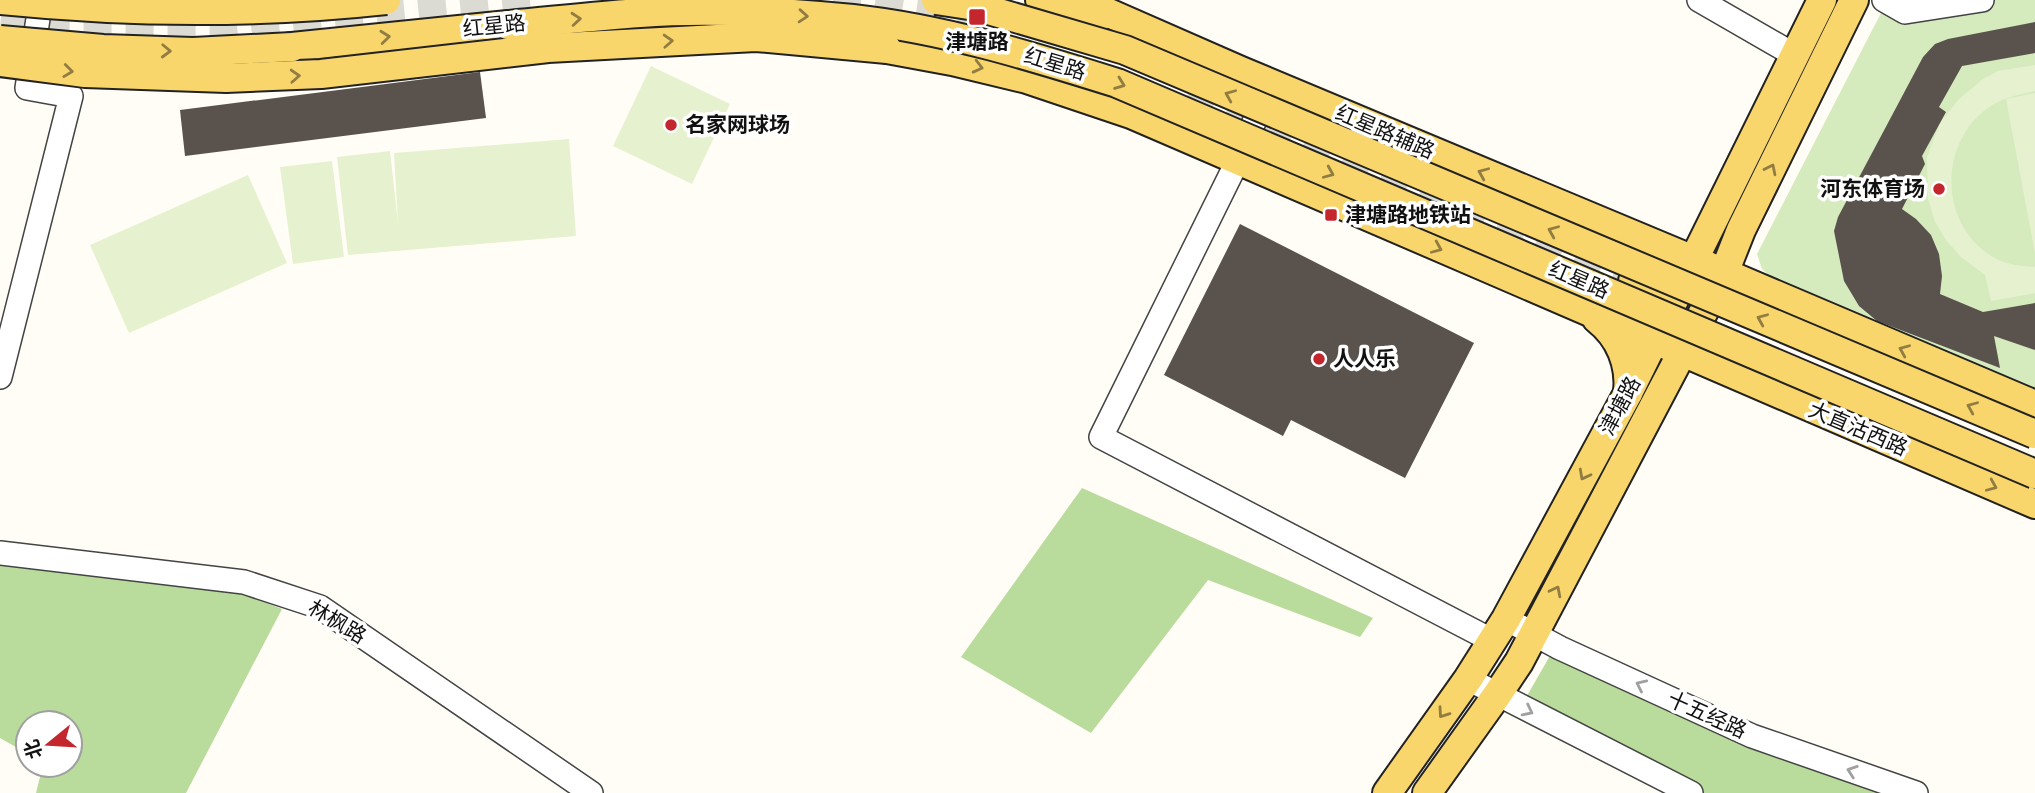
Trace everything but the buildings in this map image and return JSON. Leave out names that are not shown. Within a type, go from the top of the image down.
[{"type":"main road","points":[[0,0],[82,8],[203,11],[289,9],[386,0]]},
{"type":"main road","points":[[142,0],[203,11]]},
{"type":"main road","name":"红星路","points":[[936,0],[975,6],[1125,50],[2035,433]]},
{"type":"main road","points":[[1040,0],[1241,71]]},
{"type":"main road","name":"红星路辅路","points":[[1079,0],[1241,71],[1711,267]]},
{"type":"main road","name":"津塘路","points":[[1711,267],[1713,220],[1822,0]]},
{"type":"main road","name":"津塘路","points":[[1387,793],[1500,630],[1628,393],[1670,348],[1711,267],[1741,230],[1854,0]]},
{"type":"main road","name":"红星路","points":[[0,40],[103,49],[193,52],[292,47],[643,13],[738,12],[855,19],[977,41],[1117,83],[2035,474]]},
{"type":"main road","points":[[0,62],[85,73],[226,78],[321,74],[548,48],[709,39],[756,37],[887,49],[1027,79],[1131,114],[1670,348]]},
{"type":"main road","points":[[1195,141],[1224,143],[1263,134]]},
{"type":"main road","points":[[1637,237],[1678,239],[1701,229],[1713,220]]},
{"type":"main road","points":[[1741,230],[1744,267],[1766,291]]},
{"type":"main road","points":[[1637,237],[1666,258],[1681,286]]},
{"type":"main road","points":[[1633,281],[1647,285],[1681,286],[1701,278],[1711,267],[2035,405]]},
{"type":"main road","name":"津塘路","points":[[1427,793],[1497,695],[1534,633],[1659,391],[1681,286]]},
{"type":"main road","points":[[1590,314],[1605,326],[1621,348],[1628,374],[1628,393]]},
{"type":"main road","name":"大直沽西路","points":[[1670,348],[2035,504]]},
{"type":"street","points":[[0,377],[71,96],[27,88],[41,0]]},
{"type":"street","points":[[1699,0],[1796,56]]},
{"type":"street","points":[[1884,0],[1905,12],[1982,0]]},
{"type":"street","points":[[1238,160],[1263,134],[1270,83]]},
{"type":"street","name":"十五经路","points":[[1238,160],[1101,437],[1500,630],[1534,633],[1560,648],[1752,736],[1916,793]]},
{"type":"street","name":"林枫路","points":[[0,554],[244,582],[320,607],[591,793]]},
{"type":"street","points":[[1468,679],[1691,793]]},
{"type":"green space","points":[[1945,0],[2035,0],[2035,392],[1772,278],[1762,269],[1757,254],[1883,9]]},
{"type":"green space","name":"河东体育场","points":[[2035,65],[2035,91],[2003,100],[1985,110],[1970,126],[1959,144],[1953,165],[1955,207],[1963,226],[1976,243],[2003,262],[2035,267],[2035,293],[1991,301],[1985,275],[1961,257],[1935,222],[1928,198],[1927,157],[1940,123],[1959,99],[1983,79],[1998,71]]},
{"type":"green space","name":"名家网球场","points":[[651,66],[730,104],[692,184],[613,146]]},
{"type":"green space","points":[[2035,93],[2035,253],[2006,99]]},
{"type":"green space","points":[[569,139],[576,236],[348,255],[337,157],[390,151],[398,223],[394,153]]},
{"type":"green space","points":[[332,161],[344,257],[293,264],[280,167]]},
{"type":"green space","points":[[248,175],[287,263],[129,333],[90,245]]},
{"type":"green space","points":[[1082,488],[1373,618],[1360,637],[1208,580],[1091,733],[961,657]]},
{"type":"green space","points":[[0,565],[236,591],[282,609],[186,793],[36,793],[40,779],[84,779],[84,709],[14,709],[14,746],[0,738]]},
{"type":"green space","points":[[1551,654],[1890,793],[1700,793],[1524,701]]},
{"type":"tunnel","points":[[0,26],[59,33],[211,33],[542,0]]},
{"type":"tunnel","points":[[833,0],[925,14],[984,32]]},
{"type":"tunnel","points":[[1186,99],[1633,281]]},
{"type":"place","name":"津塘路","points":[[977,17]]},
{"type":"place","name":"名家网球场","points":[[671,125]]},
{"type":"place","name":"河东体育场","points":[[1939,189]]},
{"type":"place","name":"津塘路地铁站","points":[[1331,215]]},
{"type":"place","name":"人人乐","points":[[1319,359]]}]
